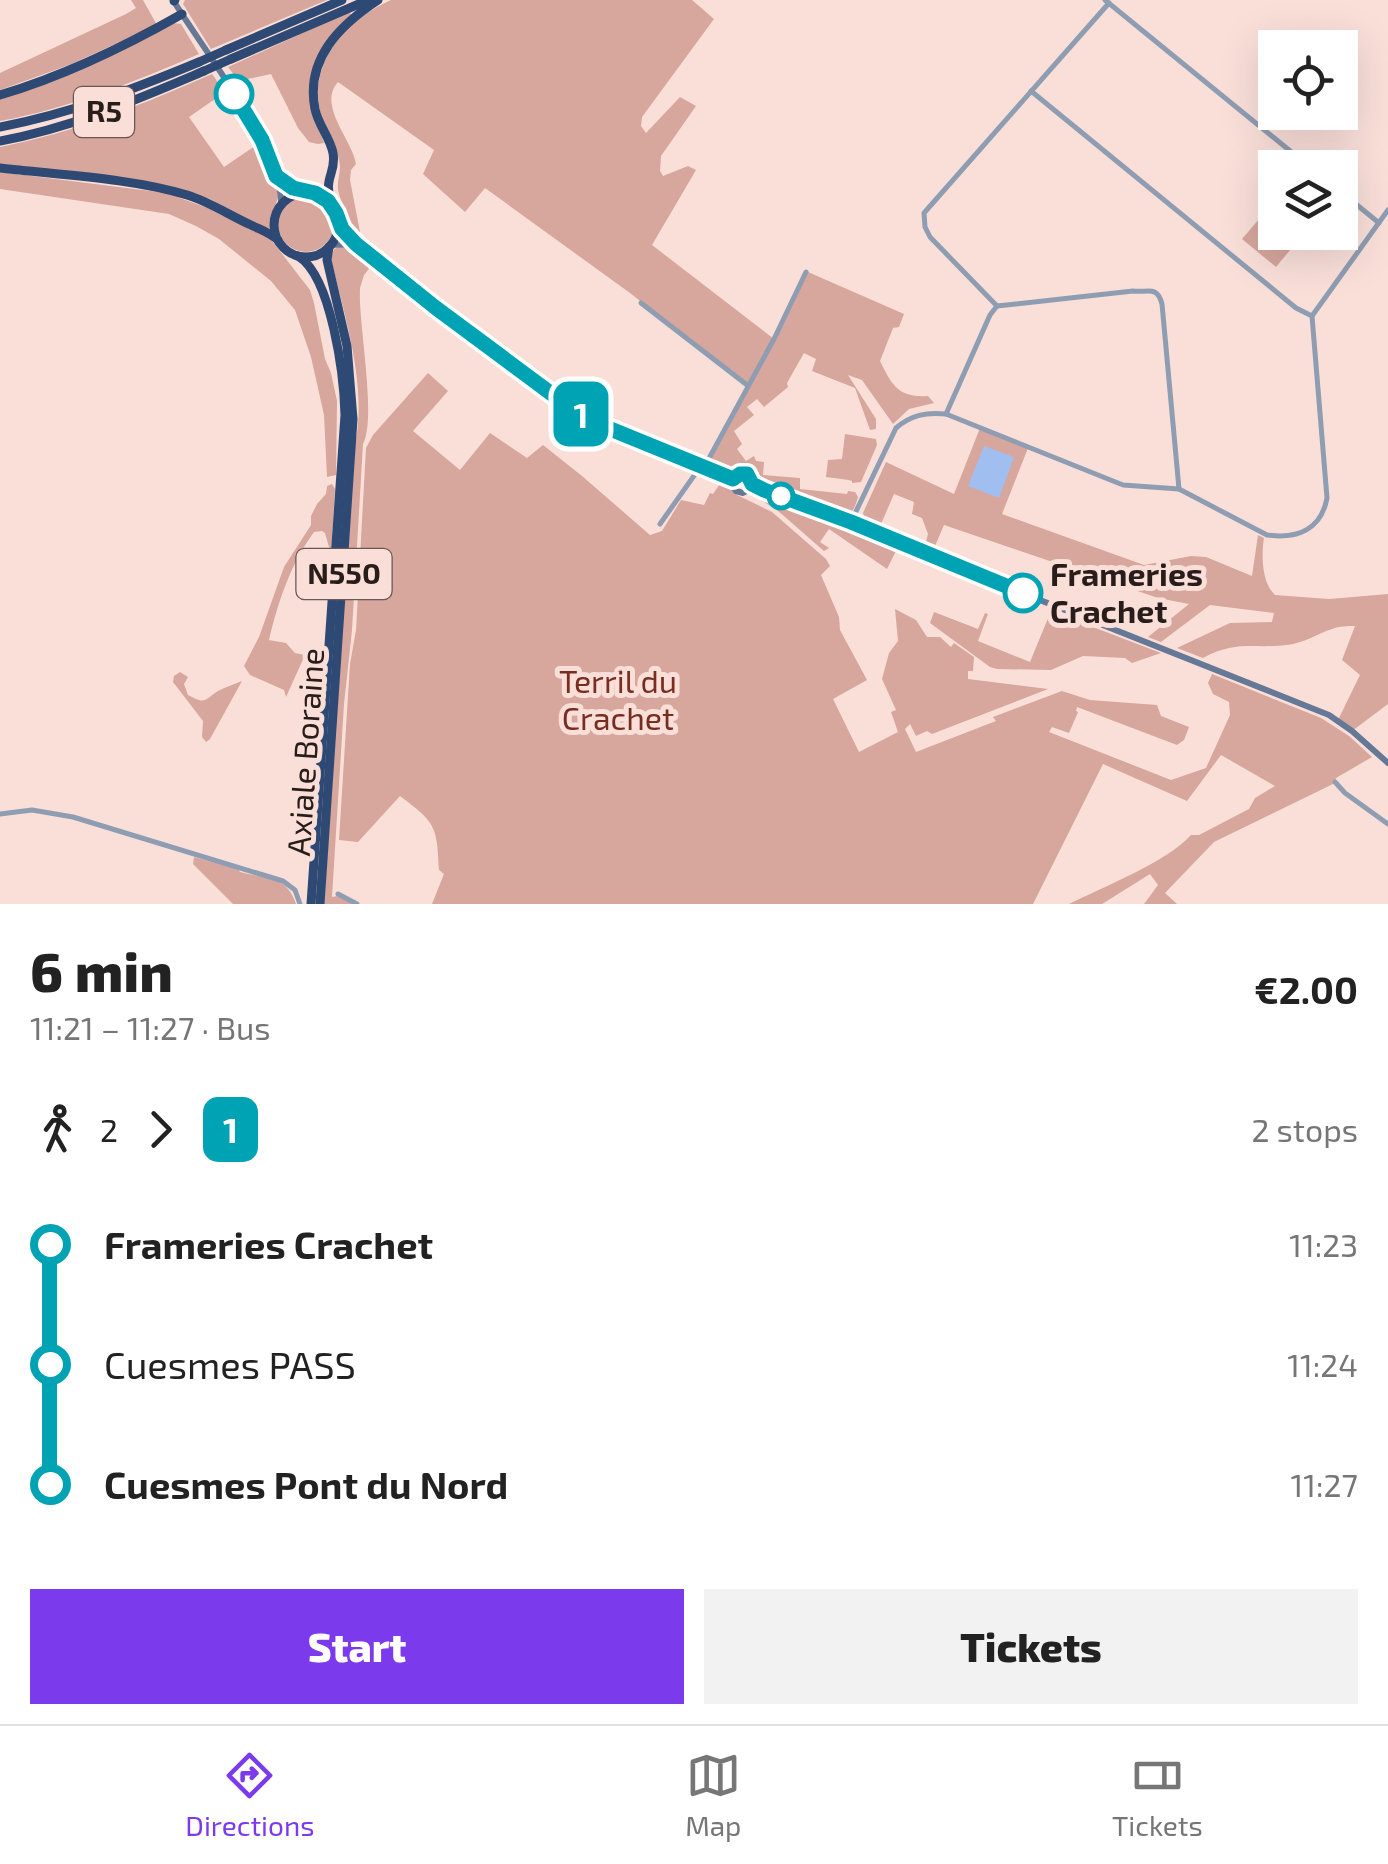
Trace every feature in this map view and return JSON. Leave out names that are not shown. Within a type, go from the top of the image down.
[{"type":"highway","name":"R5","points":[[228,55],[342,0]]},
{"type":"highway","name":"R5","points":[[0,141],[84,120],[228,55],[368,0]]},
{"type":"highway","points":[[0,168],[140,184],[189,195],[267,231],[298,256],[318,255],[337,234],[338,220],[327,184],[333,150],[316,112],[314,81],[322,56],[337,32],[378,0]]},
{"type":"highway","points":[[0,95],[88,62],[182,14]]},
{"type":"highway","name":"R5","points":[[0,127],[50,116],[202,66]]},
{"type":"highway","points":[[278,240],[274,222],[281,204],[290,196],[308,192],[322,196],[333,206]]},
{"type":"highway","name":"Axiale Boraine","points":[[320,904],[354,419],[350,363],[328,260],[330,246]]},
{"type":"highway","name":"Axiale Boraine","points":[[298,256],[310,264],[327,308],[340,363],[345,415],[311,904]]},
{"type":"main road","points":[[174,0],[262,140],[276,176],[281,204]]},
{"type":"main road","points":[[276,176],[293,188],[308,192]]},
{"type":"main road","points":[[338,220],[356,244],[572,409],[603,426],[733,479]]},
{"type":"main road","points":[[330,246],[356,244]]},
{"type":"main road","points":[[736,475],[749,476],[750,487],[742,493],[736,491],[733,479],[736,475]]},
{"type":"main road","points":[[750,487],[1330,715],[1388,763]]},
{"type":"street","points":[[997,306],[930,237],[924,213],[1107,2],[1289,150]]},
{"type":"street","points":[[1031,92],[1309,315]]},
{"type":"street","points":[[1358,206],[1379,223]]},
{"type":"street","points":[[850,525],[896,428],[915,416],[946,414],[1123,485],[1180,489],[1267,535],[1300,535],[1325,511],[1327,498],[1309,315],[1388,210]]},
{"type":"street","points":[[660,524],[707,462],[806,272]]},
{"type":"street","points":[[946,414],[997,306],[1149,291],[1158,294],[1163,312],[1180,489]]},
{"type":"street","points":[[641,303],[747,386]]},
{"type":"street","points":[[1335,782],[1388,824]]},
{"type":"street","points":[[0,814],[32,810],[122,830],[283,881],[295,890],[300,904]]},
{"type":"street","points":[[338,894],[356,904]]},
{"type":"green space","points":[[131,0],[143,0],[157,25],[69,65],[0,90],[0,73],[126,14],[136,8]]},
{"type":"green space","points":[[185,0],[327,0],[211,49],[183,4]]},
{"type":"green space","points":[[391,0],[692,0],[714,19],[642,117],[641,126],[646,133],[680,97],[696,106],[661,156],[660,171],[663,176],[688,166],[696,170],[652,245],[774,339],[747,385],[630,293],[485,188],[465,212],[423,174],[434,150],[338,82],[331,101],[356,164],[350,180],[361,237],[339,194],[340,166],[321,115],[320,77],[325,61],[345,31]]},
{"type":"green space","points":[[349,12],[352,15],[320,54],[315,120],[324,143],[309,142],[271,74],[239,81],[228,67]]},
{"type":"green space","points":[[173,23],[181,24],[199,54],[77,101],[0,121],[0,98]]},
{"type":"green space","points":[[212,74],[225,92],[189,117],[224,167],[260,146],[279,194],[271,229],[210,199],[0,165],[0,147],[82,125]]},
{"type":"green space","points":[[0,172],[166,193],[219,212],[269,237],[310,290],[314,303],[337,401],[336,475],[327,477],[324,415],[311,357],[295,310],[271,281],[219,239],[169,214],[0,189]]},
{"type":"green space","points":[[306,196],[326,204],[334,224],[326,244],[306,252],[286,244],[278,224],[286,204]]},
{"type":"green space","points":[[1258,220],[1258,250],[1290,250],[1276,267],[1242,239]]},
{"type":"green space","points":[[345,245],[359,251],[372,265],[360,288],[368,413],[332,897],[357,904],[320,904],[359,405],[354,355],[331,259],[334,249]]},
{"type":"green space","points":[[808,272],[904,314],[899,327],[893,328],[880,361],[897,388],[910,395],[928,396],[934,403],[909,409],[893,424],[862,380],[848,375],[876,419],[876,429],[870,430],[855,388],[812,371],[816,359],[804,353],[788,387],[764,407],[757,399],[747,407],[754,415],[734,431],[742,444],[737,449],[746,461],[754,456],[756,461],[764,462],[763,475],[800,478],[800,489],[855,492],[855,507],[843,517],[759,484],[747,471],[727,471],[709,462]]},
{"type":"green space","name":"Terril du Crachet","points":[[428,373],[448,391],[413,431],[460,470],[490,433],[527,458],[543,445],[650,535],[662,531],[681,500],[704,505],[722,481],[737,495],[772,512],[826,559],[830,566],[821,575],[839,617],[840,630],[867,680],[833,699],[859,752],[898,732],[891,712],[896,710],[882,679],[889,653],[898,641],[895,609],[916,620],[927,637],[940,637],[951,647],[954,643],[974,657],[968,679],[1048,689],[932,734],[927,731],[916,736],[910,724],[905,729],[916,752],[1062,691],[1090,700],[1157,705],[1161,716],[1189,727],[1184,740],[1177,745],[1077,707],[1069,733],[1052,727],[1049,732],[1171,780],[1206,768],[1230,715],[1229,702],[1213,694],[1208,683],[1212,674],[1321,718],[1372,757],[1336,778],[1333,784],[1214,842],[1165,893],[1177,904],[1144,904],[1158,885],[1150,874],[1102,904],[1069,904],[1151,864],[1191,835],[1199,835],[1249,809],[1255,798],[1275,786],[1221,755],[1187,801],[1103,764],[1033,904],[432,904],[444,874],[439,870],[435,834],[428,820],[400,796],[358,842],[339,840],[366,448]]},
{"type":"green space","points":[[980,428],[1028,448],[1002,514],[1144,565],[1206,557],[1252,576],[1258,535],[1264,538],[1264,569],[1267,584],[1275,595],[1329,599],[1388,594],[1388,704],[1352,731],[1338,720],[1360,675],[1342,660],[1355,626],[1335,628],[1293,644],[1235,647],[1203,658],[1177,648],[1230,623],[1272,622],[1274,613],[1210,605],[1161,642],[1148,637],[1189,604],[1158,598],[944,525],[932,553],[924,549],[928,534],[922,518],[912,514],[914,502],[894,494],[878,531],[867,526],[863,513],[886,462],[954,494]]},
{"type":"green space","points":[[845,434],[876,439],[861,482],[826,477],[828,460],[842,459]]},
{"type":"green space","points":[[332,484],[335,489],[331,554],[325,533],[314,532],[286,583],[269,640],[286,643],[295,653],[305,655],[286,697],[284,690],[250,675],[244,666],[259,637],[284,567],[311,525],[311,516],[327,486]]},
{"type":"green space","points":[[753,495],[896,551],[887,569],[829,529],[820,542],[829,548],[824,551],[777,510]]},
{"type":"green space","points":[[1051,611],[1161,653],[1132,663],[1125,658],[1083,656],[1051,670],[997,669],[930,623],[934,612],[978,629],[985,613],[988,614],[978,641],[1030,662]]},
{"type":"green space","points":[[180,672],[188,677],[184,684],[188,695],[202,701],[242,681],[206,742],[202,737],[203,721],[173,682]]},
{"type":"green space","points":[[194,857],[274,879],[287,887],[296,904],[233,904],[193,864]]},
{"type":"water","points":[[984,446],[1014,457],[999,498],[968,486]]},
{"type":"bus line","name":"1","points":[[234,94],[281,181],[322,196],[333,206],[342,229],[356,244],[572,409],[603,426],[733,479],[747,474],[752,484],[764,490],[1023,593]]},
{"type":"place","name":"Frameries Crachet","points":[[1023,593]]}]
